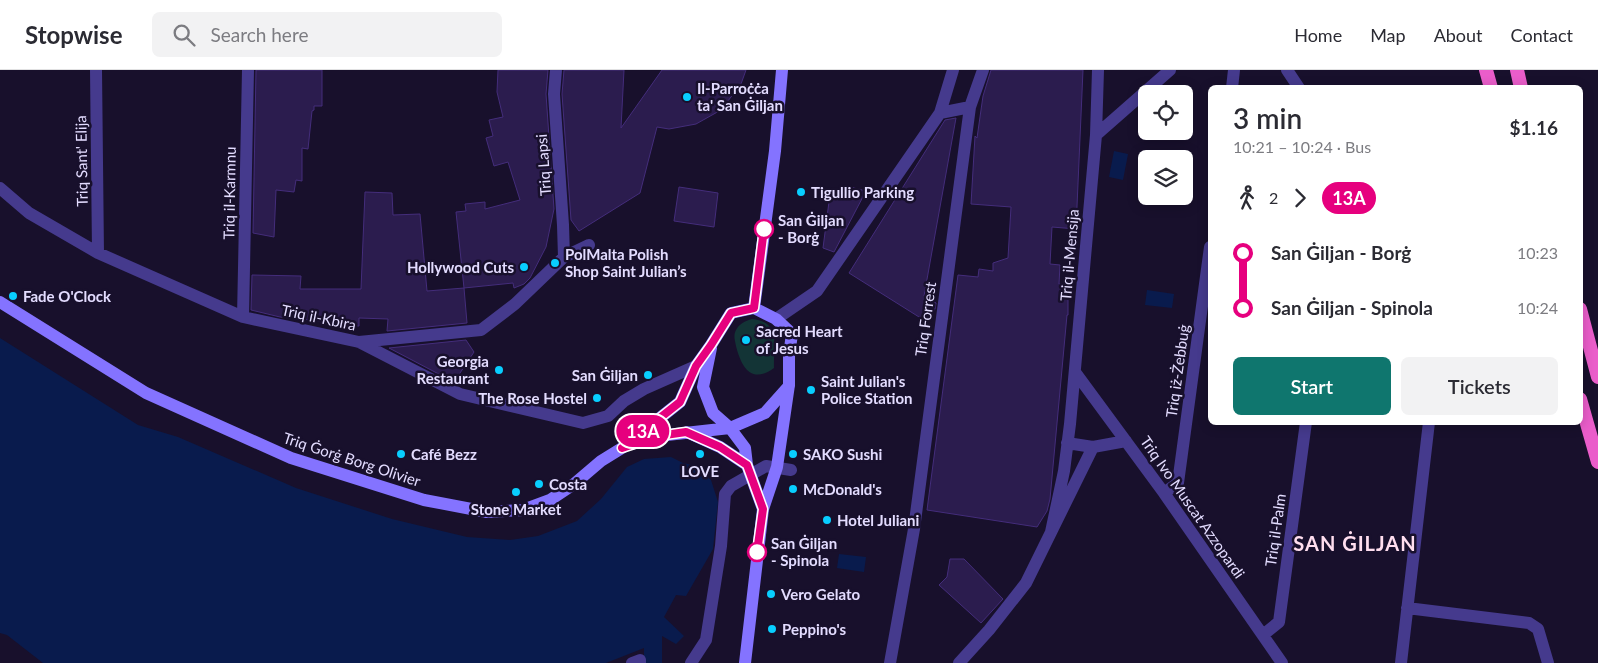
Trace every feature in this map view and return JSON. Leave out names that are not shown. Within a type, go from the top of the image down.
[{"type":"highway","points":[[1486,70],[1490,85]]},
{"type":"highway","points":[[1517,70],[1520,85]]},
{"type":"highway","points":[[1583,321],[1598,378]]},
{"type":"highway","points":[[1583,409],[1598,462]]},
{"type":"main road","points":[[754,308],[775,151],[782,70]]},
{"type":"main road","name":"Triq Ġorġ Borg Olivier","points":[[0,302],[146,393],[291,458],[424,500],[488,512],[522,510],[550,500],[574,484],[601,461],[622,448]]},
{"type":"main road","points":[[622,448],[680,402],[696,366],[731,313],[754,308],[776,319],[792,334],[789,355],[789,385],[777,467],[763,509],[745,663]]},
{"type":"main road","points":[[711,345],[704,388],[713,413],[730,428],[745,448],[749,469],[763,509]]},
{"type":"main road","points":[[622,448],[658,436],[730,428],[766,413],[789,385]]},
{"type":"main road","points":[[686,432],[720,447],[749,469]]},
{"type":"street","name":"Triq Sant' Elija","points":[[96,70],[98,252]]},
{"type":"street","name":"Triq il-Karmnu","points":[[243,317],[248,70]]},
{"type":"street","name":"Triq Lapsi","points":[[556,70],[554,94],[564,257]]},
{"type":"street","points":[[776,319],[817,291],[940,113],[953,70]]},
{"type":"street","name":"Triq Forrest","points":[[890,663],[914,529],[970,107],[983,70]]},
{"type":"street","name":"Triq il-Mensija","points":[[1052,532],[1064,471],[1075,372],[1096,136],[1098,70]]},
{"type":"street","points":[[1096,136],[1170,70]]},
{"type":"street","points":[[1232,85],[1234,70]]},
{"type":"street","points":[[1287,70],[1297,85]]},
{"type":"street","points":[[940,113],[970,107]]},
{"type":"street","name":"Triq il-Kbira","points":[[0,188],[30,213],[98,252],[243,317],[359,342],[460,394],[583,423],[608,416],[624,401],[644,389],[696,366]]},
{"type":"street","points":[[359,342],[481,330],[515,304],[564,257],[590,245]]},
{"type":"street","name":"Triq iż-Żebbuġ","points":[[1164,492],[1178,483],[1208,262]]},
{"type":"street","name":"Triq Ivo Muscat Azzopardi","points":[[1075,372],[1164,492],[1282,663]]},
{"type":"street","name":"Triq il-Palm","points":[[1263,635],[1279,622],[1306,425]]},
{"type":"street","points":[[1401,663],[1429,425]]},
{"type":"street","points":[[1067,443],[1093,447],[1126,441]]},
{"type":"street","name":"Triq il-Mensija","points":[[959,663],[989,630],[1026,583],[1093,447]]},
{"type":"street","points":[[690,663],[706,640],[721,546],[725,494],[749,469],[766,466],[791,470]]},
{"type":"street","points":[[1408,608],[1529,623],[1538,629],[1548,663]]},
{"type":"street","points":[[632,663],[640,660],[640,663]]},
{"type":"green space","points":[[752,319],[762,321],[768,325],[772,330],[775,344],[774,368],[759,375],[748,371],[744,366],[734,338],[739,326]]},
{"type":"water","points":[[1114,151],[1128,154],[1123,180],[1109,177]]},
{"type":"water","points":[[1147,290],[1174,294],[1172,308],[1145,305]]},
{"type":"water","points":[[0,338],[138,425],[178,437],[296,488],[392,519],[467,537],[510,540],[538,536],[577,521],[601,499],[627,467],[644,459],[671,457],[683,463],[697,466],[711,480],[718,502],[713,549],[686,596],[676,595],[664,617],[684,636],[676,644],[662,636],[662,663],[644,663],[644,648],[606,663],[43,663],[7,635],[0,633]]},
{"type":"water","points":[[839,554],[866,557],[864,572],[837,568]]},
{"type":"building","points":[[256,70],[322,70],[322,106],[314,106],[308,149],[302,148],[302,181],[296,180],[294,192],[276,190],[274,237],[253,233]]},
{"type":"building","points":[[498,70],[548,70],[546,94],[554,209],[546,247],[530,278],[524,284],[514,288],[513,283],[464,288],[456,212],[466,211],[465,204],[485,202],[485,209],[520,200],[508,162],[494,166],[486,138],[493,136],[489,120],[503,117],[497,92]]},
{"type":"building","points":[[564,70],[624,70],[621,128],[662,70],[746,70],[741,84],[721,110],[696,124],[669,129],[657,127],[640,193],[579,231],[571,220],[562,94]]},
{"type":"building","points":[[991,70],[1083,70],[1076,229],[1052,227],[1050,264],[1060,265],[1059,284],[1068,285],[1068,315],[1050,499],[1047,511],[1037,527],[927,510],[958,275],[978,277],[979,269],[993,271],[993,263],[1008,258],[1011,207],[971,204],[975,136],[977,138],[983,96]]},
{"type":"building","points":[[956,118],[924,296],[936,303],[935,309],[927,322],[849,273],[945,120]]},
{"type":"building","points":[[846,186],[866,191],[834,252],[823,248],[830,194],[841,195]]},
{"type":"building","points":[[679,187],[718,193],[714,227],[674,221]]},
{"type":"building","points":[[365,192],[392,193],[393,215],[420,214],[427,291],[464,288],[467,323],[387,331],[388,319],[359,318],[359,326],[321,324],[321,321],[280,317],[251,310],[252,275],[301,276],[300,289],[361,289]]},
{"type":"building","points":[[466,340],[474,352],[454,382],[389,348]]},
{"type":"building","points":[[950,559],[964,559],[1003,599],[981,623],[939,585],[947,577]]},
{"type":"bus line","name":"13A","points":[[757,552],[763,509],[747,465],[720,447],[686,432],[658,436],[622,448],[680,402],[696,366],[731,313],[754,308],[764,229]]},
{"type":"place","name":"Il-Parroċċa ta' San Ġiljan","points":[[687,97]]},
{"type":"place","name":"Tigullio Parking","points":[[801,192]]},
{"type":"place","name":"San Ġiljan - Borġ","points":[[764,229]]},
{"type":"place","name":"PolMalta Polish Shop Saint Julian’s","points":[[555,263]]},
{"type":"place","name":"Hollywood Cuts","points":[[524,267]]},
{"type":"place","name":"Fade O'Clock","points":[[13,296]]},
{"type":"place","name":"Sacred Heart of Jesus","points":[[746,340]]},
{"type":"place","name":"Georgia Restaurant","points":[[499,370]]},
{"type":"place","name":"San Ġiljan","points":[[648,375]]},
{"type":"place","name":"Saint Julian's Police Station","points":[[811,390]]},
{"type":"place","name":"The Rose Hostel","points":[[597,398]]},
{"type":"place","name":"Café Bezz","points":[[401,454]]},
{"type":"place","name":"LOVE","points":[[700,454]]},
{"type":"place","name":"SAKO Sushi","points":[[793,454]]},
{"type":"place","name":"Costa","points":[[539,484]]},
{"type":"place","name":"McDonald's","points":[[793,489]]},
{"type":"place","name":"Stone Market","points":[[516,492]]},
{"type":"place","name":"Hotel Juliani","points":[[827,520]]},
{"type":"place","name":"San Ġiljan - Spinola","points":[[757,552]]},
{"type":"place","name":"Vero Gelato","points":[[771,594]]},
{"type":"place","name":"Peppino's","points":[[772,629]]},
{"type":"district","name":"SAN ĠILJAN","points":[[1355,543]]}]
